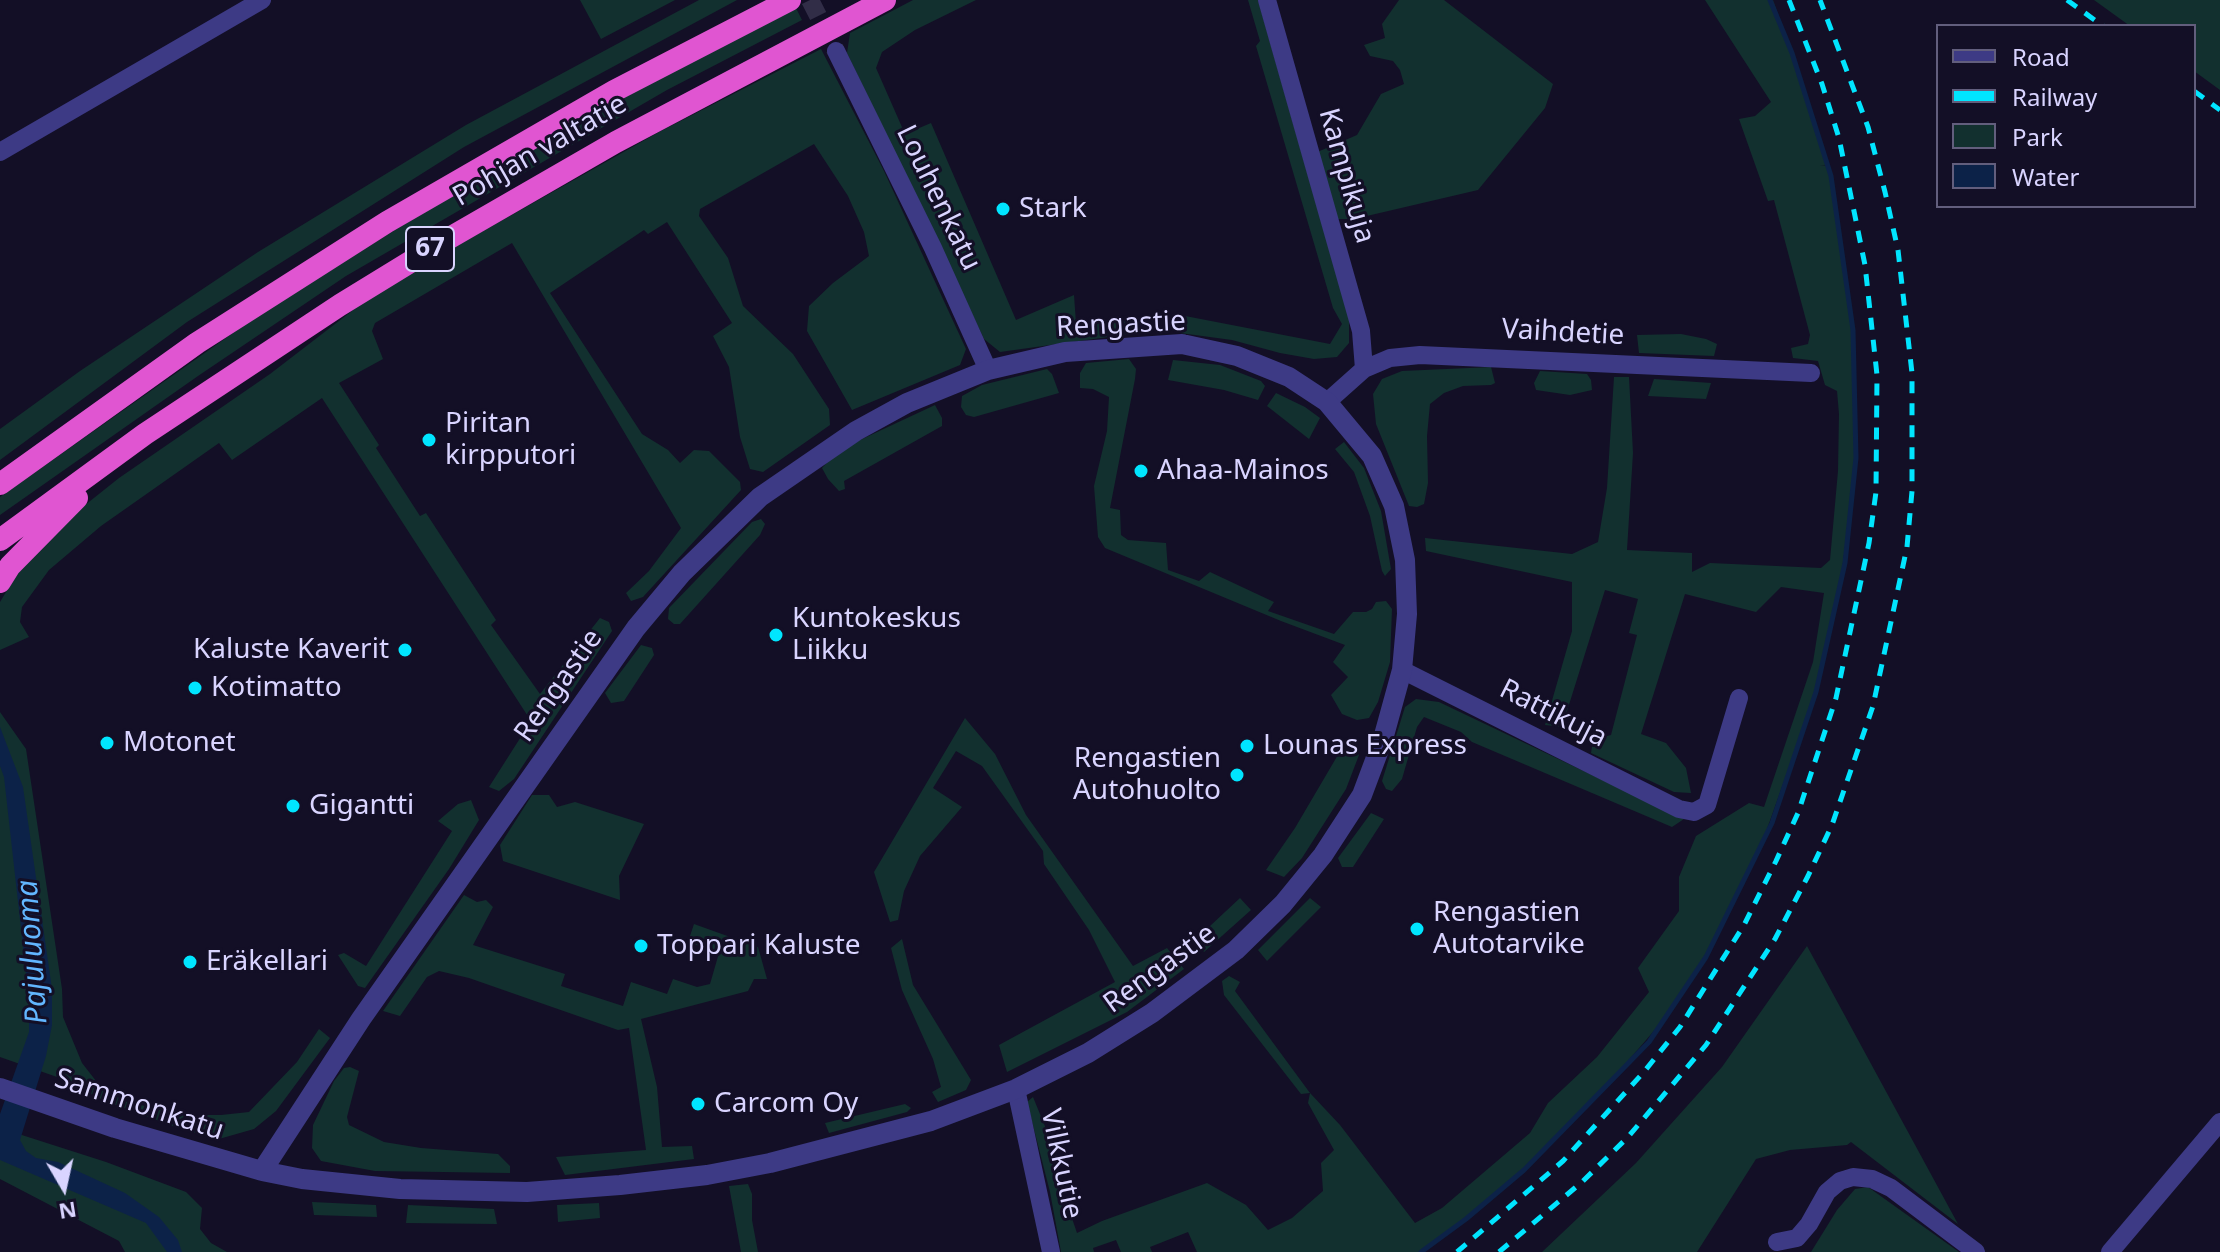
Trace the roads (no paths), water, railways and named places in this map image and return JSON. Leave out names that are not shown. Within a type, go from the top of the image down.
[{"type":"highway","name":"Pohjan valtatie","points":[[0,484],[197,343],[387,222],[614,91],[790,0]]},
{"type":"highway","name":"Pohjan valtatie","points":[[0,540],[145,434],[340,305],[446,240],[616,142],[885,0]]},
{"type":"highway","points":[[0,582],[10,566],[51,522],[145,434]]},
{"type":"street","points":[[0,152],[262,0]]},
{"type":"street","name":"Kampikuja","points":[[1267,0],[1361,331],[1364,369]]},
{"type":"street","name":"Louhenkatu","points":[[836,51],[933,248],[988,370]]},
{"type":"street","name":"Rengastie","points":[[1182,344],[1237,356],[1289,377],[1327,402],[1372,456],[1394,506],[1405,560],[1407,614],[1402,670],[1383,739],[1362,795],[1323,855],[1283,904],[1236,950],[1152,1013],[1088,1053],[1016,1089],[931,1121],[845,1145],[707,1175],[527,1192],[400,1189],[302,1179],[262,1171],[352,1032],[636,628],[682,573],[760,497],[844,439],[907,403],[988,370],[1065,352],[1182,344]]},
{"type":"street","name":"Vaihdetie","points":[[1327,402],[1364,369],[1390,358],[1420,355],[1811,373]]},
{"type":"street","name":"Rattikuja","points":[[1402,670],[1679,809],[1694,812],[1707,805],[1739,698]]},
{"type":"street","name":"Sammonkatu","points":[[0,1088],[50,1107],[262,1171]]},
{"type":"street","name":"Vilkkutie","points":[[1016,1089],[1051,1252]]},
{"type":"street","points":[[2110,1252],[2220,1122]]},
{"type":"street","points":[[1777,1242],[1797,1238],[1809,1224],[1827,1192],[1840,1181],[1853,1177],[1872,1179],[1891,1188],[1976,1252]]},
{"type":"water","name":"Pajuluoma","points":[[0,727],[23,787],[52,989],[52,1025],[46,1056],[20,1140],[26,1151],[36,1158],[58,1162],[125,1193],[159,1217],[178,1240],[182,1252],[167,1252],[146,1223],[0,1160],[0,1114],[29,1032],[29,1000],[4,777],[0,766]]},
{"type":"waterway","points":[[1421,1252],[1524,1170],[1649,1042],[1706,957],[1772,823],[1816,692],[1845,563],[1856,458],[1853,330],[1831,176],[1792,53],[1770,0]]},
{"type":"tunnel","points":[[810,0],[836,51]]},
{"type":"railway","points":[[1457,1252],[1563,1161],[1680,1027],[1744,925],[1776,861],[1798,813],[1836,698],[1869,543],[1876,492],[1877,375],[1865,265],[1839,138],[1822,84],[1789,0]]},
{"type":"railway","points":[[1499,1252],[1582,1182],[1628,1137],[1706,1045],[1775,939],[1808,876],[1832,825],[1873,706],[1907,547],[1912,491],[1912,373],[1898,250],[1885,192],[1868,127],[1820,0]]},
{"type":"railway","points":[[2067,0],[2100,24]]},
{"type":"railway","points":[[2196,92],[2220,110]]},
{"type":"place","name":"Stark","points":[[1003,209]]},
{"type":"place","name":"Piritan kirpputori","points":[[429,440]]},
{"type":"place","name":"Ahaa-Mainos","points":[[1141,471]]},
{"type":"place","name":"Kuntokeskus Liikku","points":[[776,635]]},
{"type":"place","name":"Kaluste Kaverit","points":[[405,650]]},
{"type":"place","name":"Kotimatto","points":[[195,688]]},
{"type":"place","name":"Motonet","points":[[107,743]]},
{"type":"place","name":"Lounas Express","points":[[1247,746]]},
{"type":"place","name":"Rengastien Autohuolto","points":[[1237,775]]},
{"type":"place","name":"Gigantti","points":[[293,806]]},
{"type":"place","name":"Rengastien Autotarvike","points":[[1417,929]]},
{"type":"place","name":"Toppari Kaluste","points":[[641,946]]},
{"type":"place","name":"Eräkellari","points":[[190,962]]},
{"type":"place","name":"Carcom Oy","points":[[698,1104]]}]
